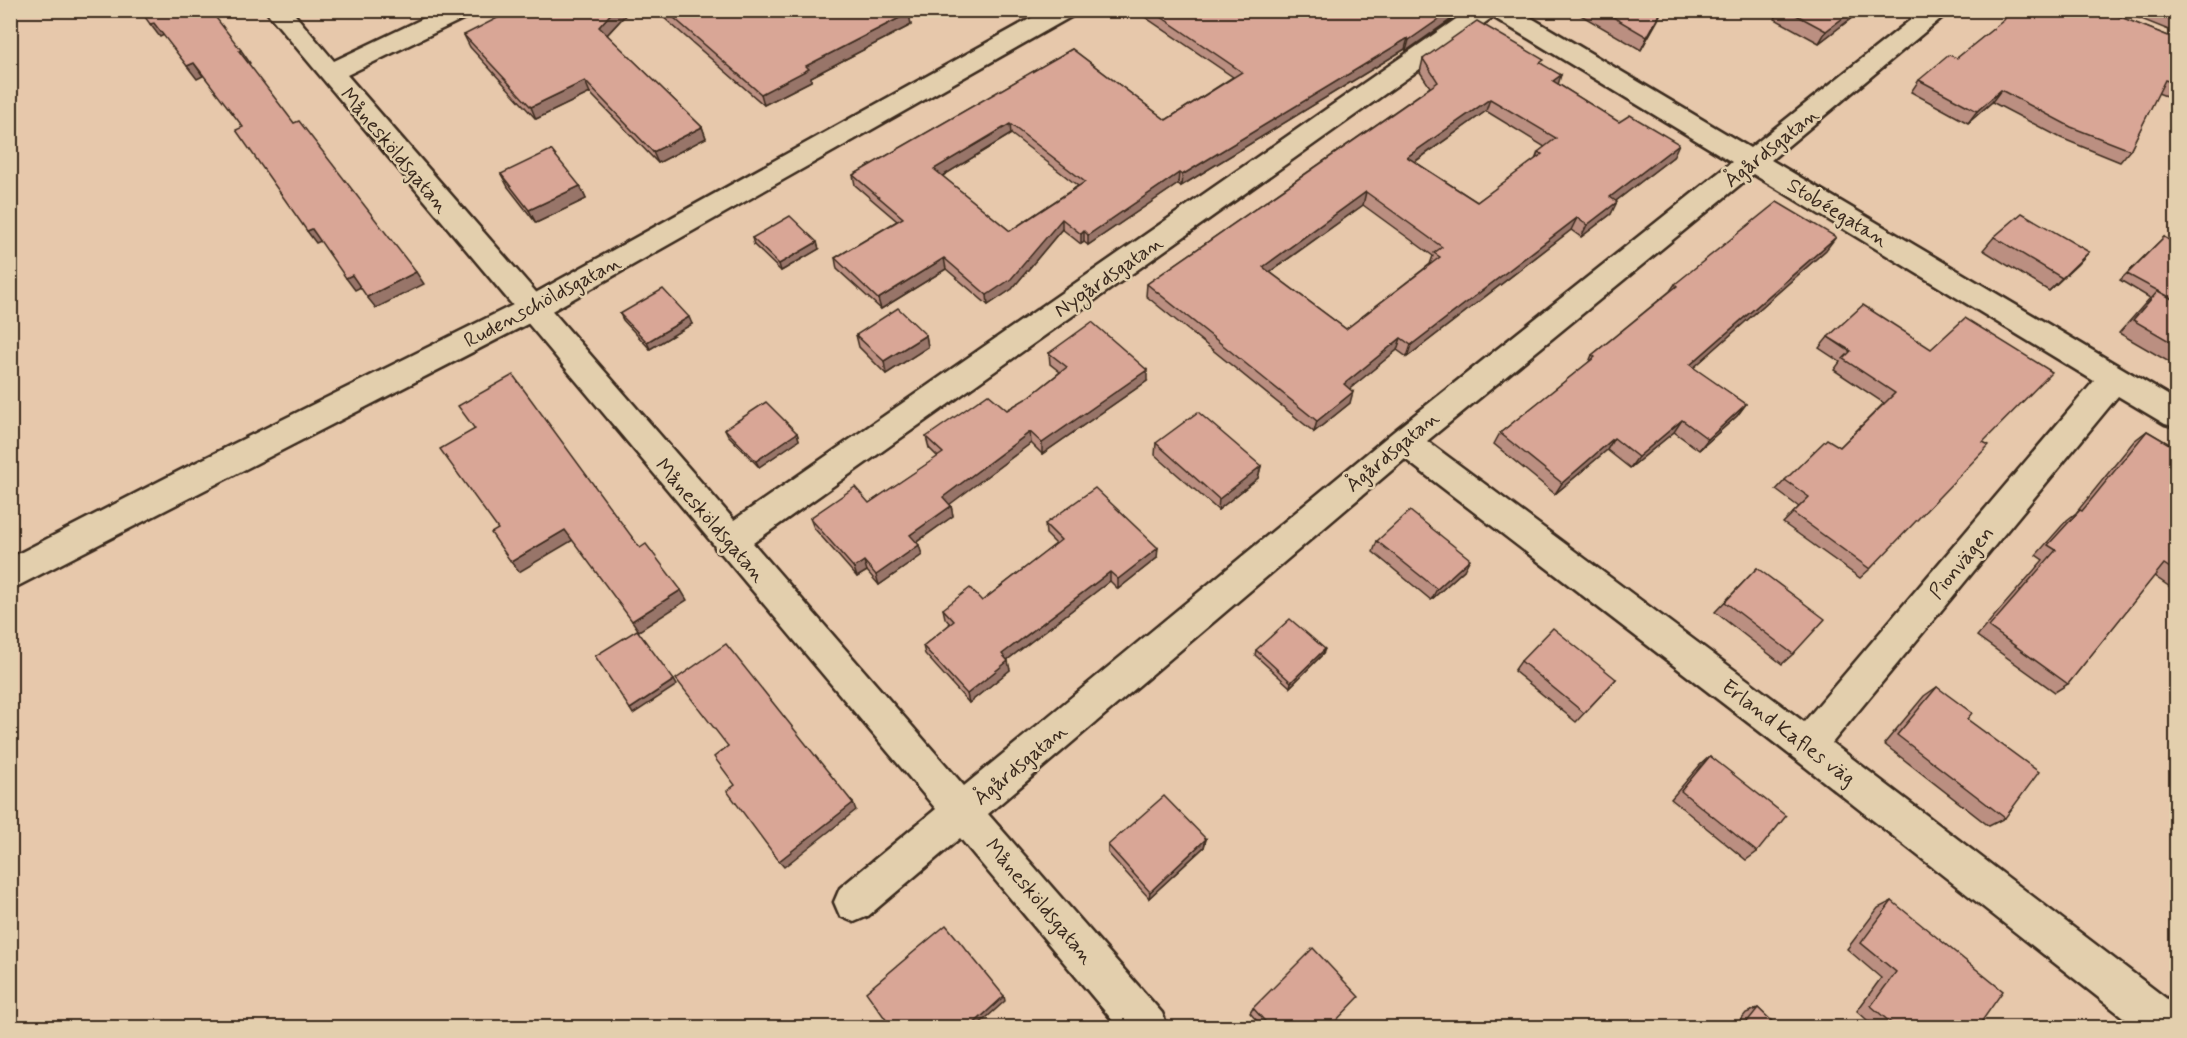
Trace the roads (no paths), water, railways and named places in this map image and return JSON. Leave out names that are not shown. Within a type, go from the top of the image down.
[{"type":"street","name":"Månesköldsgatan","points":[[277,10],[729,542],[963,811],[1147,1028]]},
{"type":"street","points":[[330,73],[462,10]]},
{"type":"street","name":"Rudenschöldsgatan","points":[[10,575],[194,478],[531,309],[1065,10]]},
{"type":"street","name":"Nygårdsgatan","points":[[729,542],[1486,10]]},
{"type":"street","name":"Stobéegatan","points":[[1500,10],[2176,415]]},
{"type":"street","name":"Ågårdsgatan","points":[[854,902],[1404,441],[1939,10]]},
{"type":"street","name":"Pionvägen","points":[[1807,746],[2115,378]]},
{"type":"street","name":"Erland Kafles väg","points":[[1404,441],[1807,746],[2171,1028]]}]
